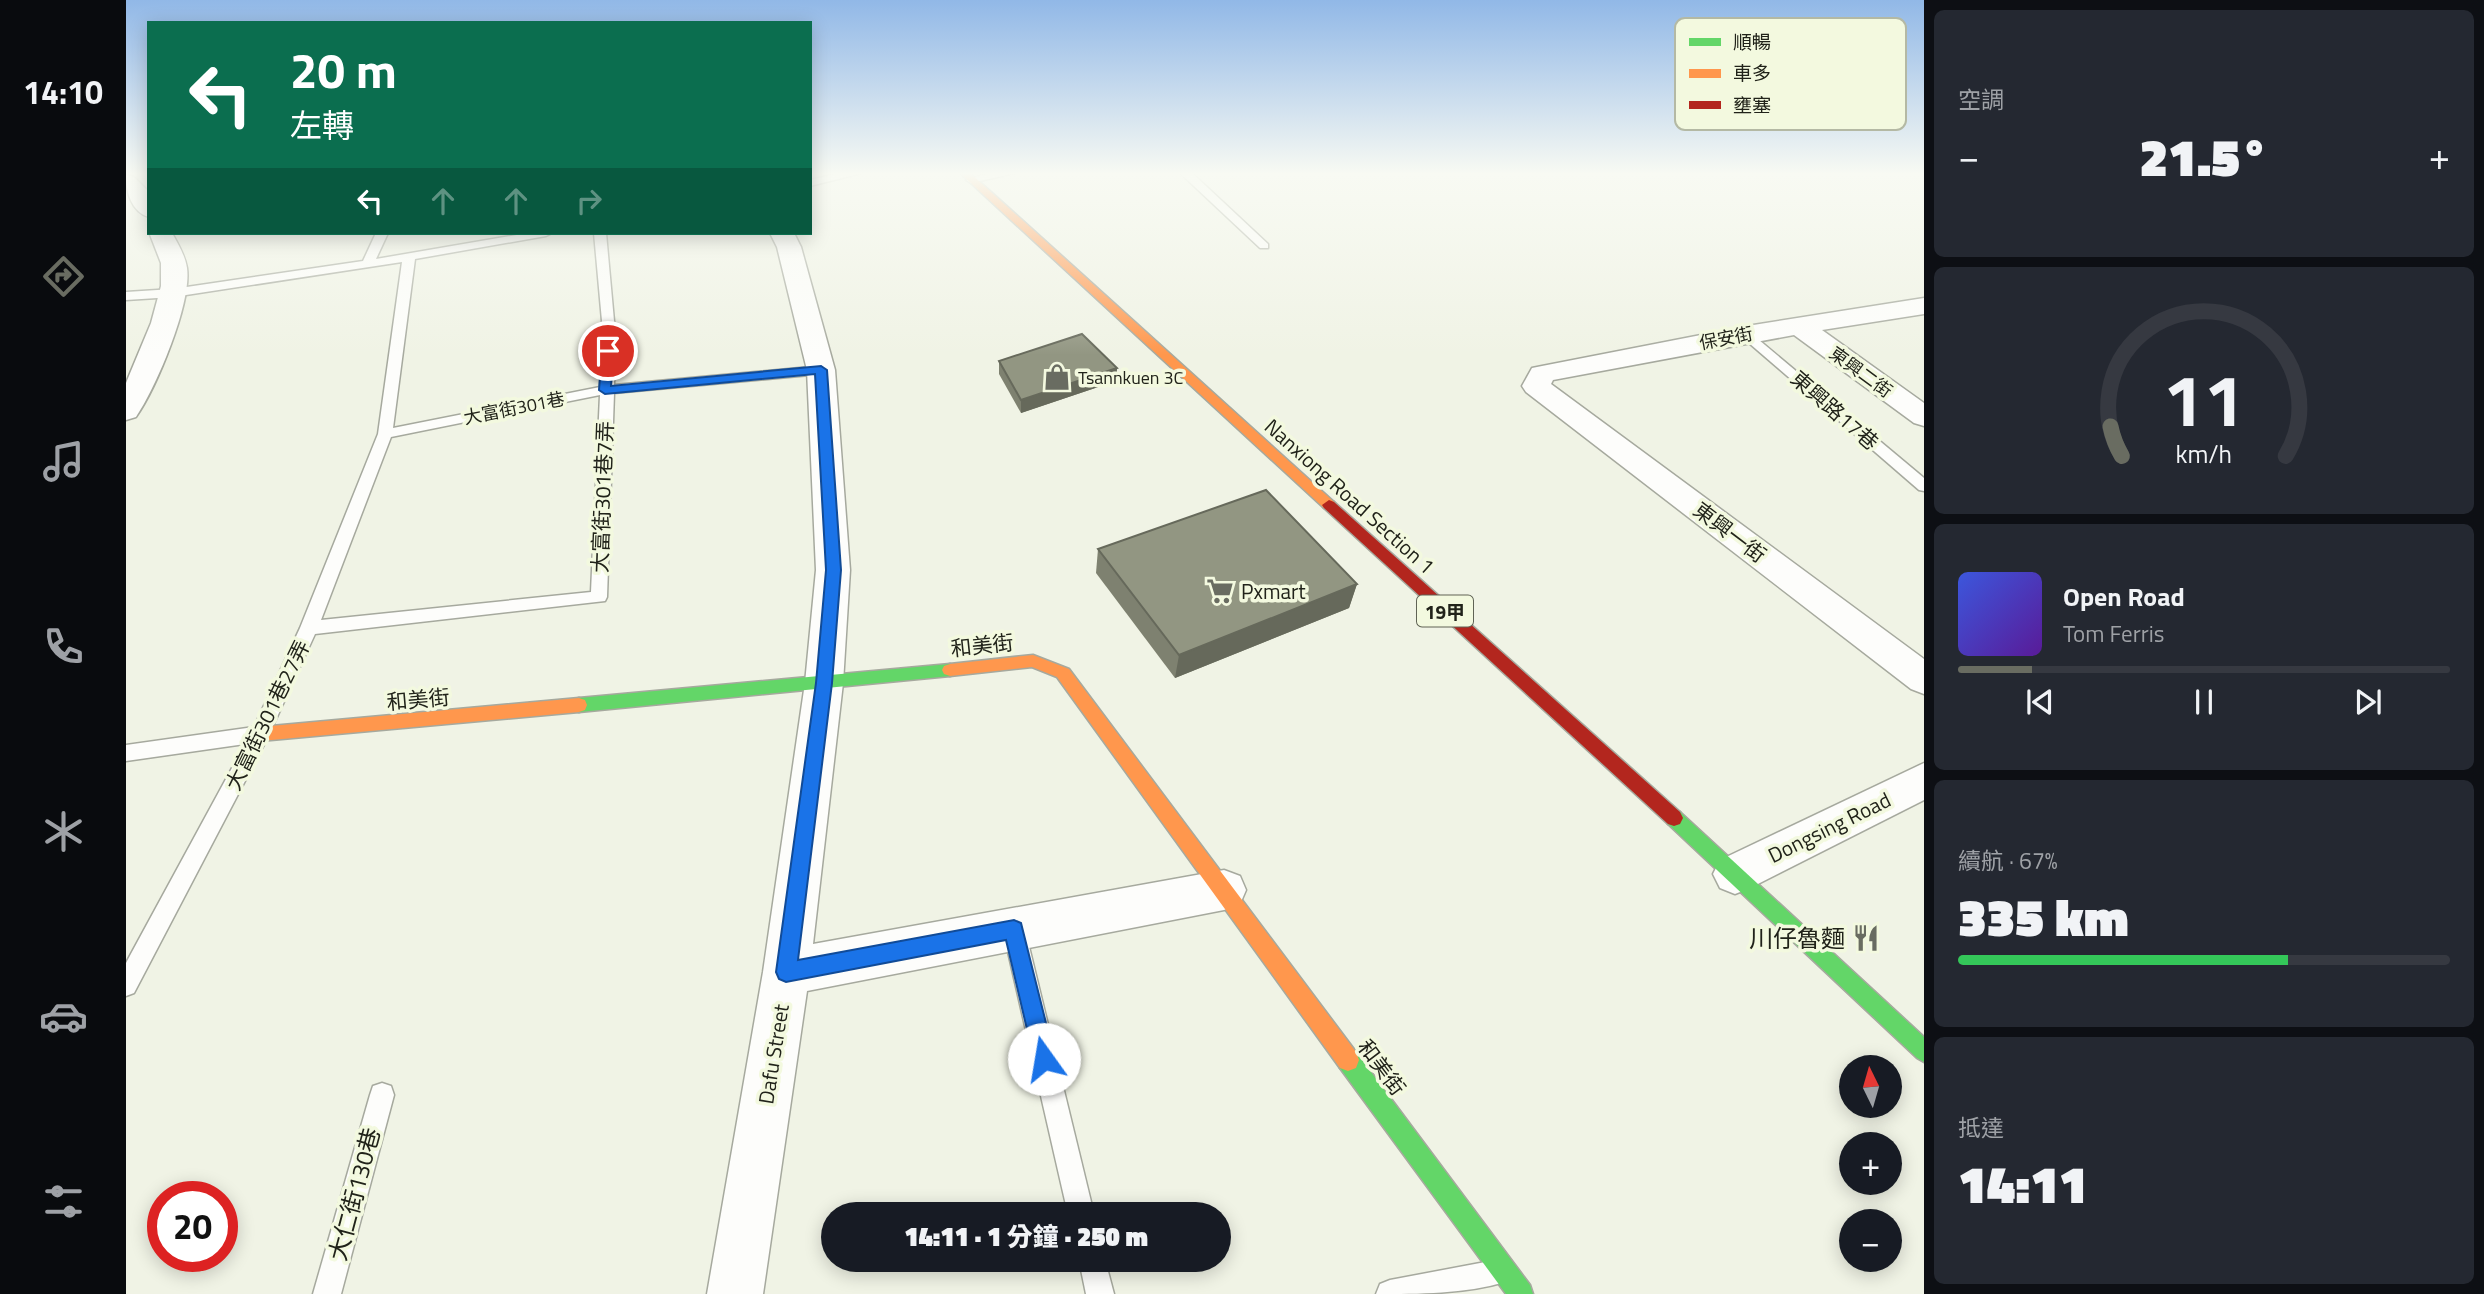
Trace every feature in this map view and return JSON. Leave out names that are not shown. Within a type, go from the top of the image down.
[{"type":"main road","name":"Nanxiong Road Section 1","points":[[1030,233],[1735,874],[1924,1051]]},
{"type":"main road","name":"和美街","points":[[260,734],[824,683],[1033,661],[1063,673],[1521,1294]]},
{"type":"street","points":[[126,411],[139,392],[173,293],[176,271],[161,235]]},
{"type":"street","name":"Dafu Street","points":[[735,1294],[786,972],[824,683],[834,570],[821,370],[789,247],[783,235]]},
{"type":"street","name":"保安街","points":[[1536,386],[1542,374],[1747,334],[1924,306]]},
{"type":"street","name":"東興二街","points":[[1799,326],[1924,417]]},
{"type":"street","name":"東興一街","points":[[1536,386],[1924,679]]},
{"type":"street","name":"Dongsing Road","points":[[1735,874],[1924,780]]},
{"type":"street","points":[[786,972],[1224,890]]},
{"type":"lane","points":[[1250,233],[1264,246]]},
{"type":"lane","points":[[368,264],[381,235]]},
{"type":"lane","points":[[126,296],[173,293],[368,264],[535,235]]},
{"type":"lane","name":"大富街301巷7弄","points":[[309,628],[599,597],[609,332],[600,235]]},
{"type":"lane","points":[[385,434],[409,257]]},
{"type":"lane","name":"東興路17巷","points":[[1747,334],[1924,486]]},
{"type":"lane","name":"大富街301巷","points":[[385,434],[605,390],[821,370]]},
{"type":"lane","name":"大富街301巷27弄","points":[[126,985],[260,734],[309,628],[385,434]]},
{"type":"lane","points":[[126,753],[260,734]]},
{"type":"lane","points":[[1014,930],[1078,1202]]},
{"type":"lane","name":"大仁街130巷","points":[[327,1294],[382,1095]]},
{"type":"lane","points":[[1390,1294],[1506,1271]]},
{"type":"lane","points":[[1095,1272],[1100,1294]]},
{"type":"building","name":"Tsannkuen 3C","points":[[1082,334],[1117,368],[1021,400],[999,361]]},
{"type":"building","name":"Pxmart","points":[[1266,490],[1357,584],[1179,655],[1098,549]]},
{"type":"traffic: fast","points":[[579,705],[950,670]]},
{"type":"traffic: fast","points":[[1674,818],[1924,1051]]},
{"type":"traffic: fast","points":[[1348,1060],[1521,1294]]},
{"type":"traffic: slow","points":[[1030,233],[1329,505]]},
{"type":"traffic: slow","points":[[950,670],[1033,661],[1063,673],[1348,1060]]},
{"type":"traffic: slow","points":[[260,734],[579,705]]},
{"type":"traffic: jam","points":[[1329,505],[1674,818]]},
{"type":"place","name":"Tsannkuen 3C","points":[[1057,377]]},
{"type":"place","name":"Pxmart","points":[[1220,591]]},
{"type":"place","name":"川仔魯麵","points":[[1866,938]]},
{"type":"route","points":[[608,351],[605,390],[821,370],[834,570],[824,683],[786,972],[1014,930],[1044,1059]]}]
